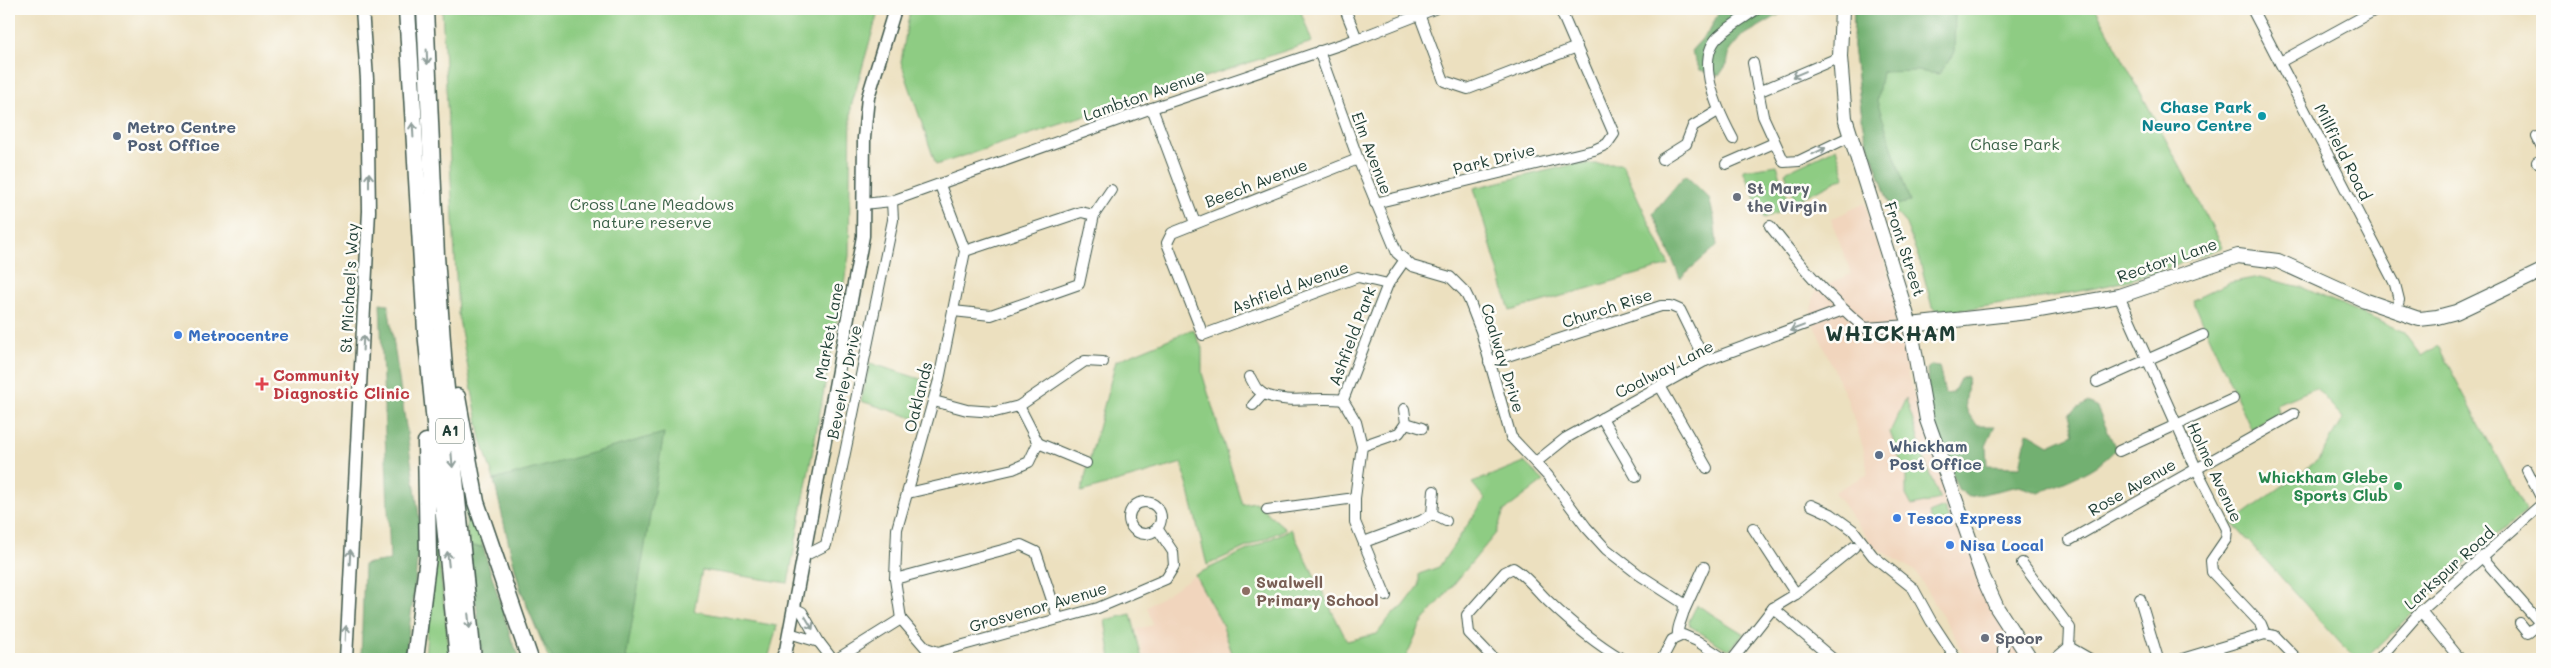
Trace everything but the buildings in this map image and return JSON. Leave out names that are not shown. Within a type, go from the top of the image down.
[{"type":"highway","name":"A1","points":[[407,9],[420,248],[434,424],[458,659]]},
{"type":"highway","name":"A1","points":[[424,9],[444,369],[473,659]]},
{"type":"highway","points":[[435,202],[446,259],[456,395],[472,485],[494,558],[530,659]]},
{"type":"highway","points":[[417,655],[427,570],[429,528],[421,340],[420,248]]},
{"type":"main road","name":"Front Street","points":[[1842,9],[1840,57],[1842,94],[1850,137],[1910,324],[1927,420],[1983,577],[1996,608],[2030,659]]},
{"type":"main road","name":"Rectory Lane","points":[[1910,324],[2028,312],[2119,296],[2157,285],[2228,258],[2249,256],[2278,261],[2396,312],[2420,319],[2446,315],[2542,271]]},
{"type":"street","name":"St Michael's Way","points":[[346,659],[369,211],[368,79],[362,9]]},
{"type":"street","name":"Market Lane","points":[[782,659],[804,556],[863,236],[864,138],[868,97],[895,9]]},
{"type":"street","points":[[1345,9],[1357,39]]},
{"type":"street","name":"Lambton Avenue","points":[[864,204],[892,201],[940,185],[1152,108],[1357,39],[1434,9]]},
{"type":"street","points":[[1419,14],[1444,81],[1468,89],[1577,48],[1560,9]]},
{"type":"street","points":[[1733,139],[1718,111],[1706,62],[1718,37],[1757,9]]},
{"type":"street","name":"Millfield Road","points":[[2252,9],[2395,284],[2399,300],[2396,312]]},
{"type":"street","points":[[2280,62],[2378,9]]},
{"type":"street","name":"Park Drive","points":[[1375,203],[1594,150],[1607,144],[1614,134],[1577,48]]},
{"type":"street","name":"Elm Avenue","points":[[1319,51],[1375,203],[1397,253],[1404,261]]},
{"type":"street","points":[[1758,92],[1840,57]]},
{"type":"street","points":[[1753,63],[1763,116],[1782,159],[1789,162],[1799,161],[1850,137]]},
{"type":"street","points":[[1152,108],[1195,223]]},
{"type":"street","points":[[1662,159],[1686,144],[1693,126],[1718,111]]},
{"type":"street","points":[[1726,164],[1774,143]]},
{"type":"street","name":"Beech Avenue","points":[[1203,335],[1166,243],[1172,232],[1358,159]]},
{"type":"street","points":[[940,185],[965,251],[1081,212],[1094,216]]},
{"type":"street","points":[[953,311],[991,315],[1079,284],[1094,216],[1110,190]]},
{"type":"street","name":"Beverley Drive","points":[[804,556],[826,545],[893,220],[892,201]]},
{"type":"street","points":[[1770,226],[1812,279],[1842,310],[1864,328],[1910,324]]},
{"type":"street","name":"Oaklands","points":[[901,619],[896,579],[897,529],[934,401],[965,251]]},
{"type":"street","name":"Ashfield Park","points":[[1386,596],[1356,522],[1355,498],[1362,446],[1356,422],[1343,400],[1388,284],[1404,261]]},
{"type":"street","name":"Coalway Drive","points":[[1404,261],[1412,266],[1450,277],[1464,292],[1473,308],[1512,437],[1536,462],[1586,527],[1606,549],[1638,574],[1681,601],[1684,611]]},
{"type":"street","name":"Ashfield Avenue","points":[[1203,335],[1358,277],[1388,284]]},
{"type":"street","name":"Holme Avenue","points":[[2119,296],[2196,468],[2227,529],[2226,539],[2211,561],[2212,572],[2261,624],[2264,634],[2275,636],[2297,659]]},
{"type":"street","name":"Church Rise","points":[[1489,362],[1661,306],[1671,306],[1680,310],[1706,361]]},
{"type":"street","name":"Coalway Lane","points":[[1536,462],[1566,438],[1706,361],[1842,310]]},
{"type":"street","points":[[2097,382],[2203,335]]},
{"type":"street","points":[[934,401],[967,410],[995,412],[1019,406],[1085,361],[1103,362]]},
{"type":"street","points":[[1250,377],[1256,388],[1263,394],[1285,401],[1324,398],[1343,400]]},
{"type":"street","points":[[1660,386],[1706,468]]},
{"type":"street","points":[[1253,405],[1263,394]]},
{"type":"street","points":[[2119,452],[2233,399]]},
{"type":"street","points":[[1019,406],[1038,443],[1086,463]]},
{"type":"street","name":"Rose Avenue","points":[[2070,540],[2291,416],[2283,406]]},
{"type":"street","points":[[1362,446],[1399,433],[1406,423],[1404,409]]},
{"type":"street","points":[[1602,418],[1636,477]]},
{"type":"street","points":[[1406,423],[1422,428]]},
{"type":"street","points":[[908,492],[1013,469],[1029,462],[1038,443]]},
{"type":"street","points":[[2527,470],[2542,500]]},
{"type":"street","points":[[1432,514],[1434,491]]},
{"type":"street","points":[[1267,510],[1355,498]]},
{"type":"street","name":"Larkspur Road","points":[[2379,659],[2421,611],[2542,504]]},
{"type":"street","points":[[1811,505],[1831,514],[1853,530],[1873,556],[1914,588],[1931,621],[1956,659]]},
{"type":"street","points":[[1432,514],[1446,521]]},
{"type":"street","points":[[1364,542],[1421,521],[1432,514]]},
{"type":"street","name":"Grosvenor Avenue","points":[[901,619],[926,648],[938,652],[1098,608],[1166,579],[1174,566],[1172,552],[1157,528]]},
{"type":"street","points":[[1753,528],[1796,594]]},
{"type":"street","points":[[896,579],[1022,546],[1036,552],[1058,618]]},
{"type":"street","points":[[1733,659],[1773,608],[1796,594],[1854,547]]},
{"type":"street","points":[[2482,557],[2540,623],[2528,633],[2520,623]]},
{"type":"street","points":[[2022,563],[2070,628],[2069,647],[2055,659]]},
{"type":"street","points":[[1678,636],[1678,625],[1704,567]]},
{"type":"street","points":[[1494,659],[1469,633],[1467,616],[1505,572],[1513,568],[1522,574],[1548,601],[1589,638],[1622,659]]},
{"type":"street","points":[[2140,599],[2158,659]]},
{"type":"street","points":[[794,608],[802,612],[819,642],[832,659]]},
{"type":"street","points":[[1773,608],[1834,659]]},
{"type":"street","points":[[2421,611],[2460,659]]},
{"type":"street","points":[[837,659],[901,619]]},
{"type":"street","points":[[2003,659],[2004,644],[2011,630]]},
{"type":"street","points":[[789,633],[819,642]]},
{"type":"street","points":[[2182,659],[2264,634]]},
{"type":"street","points":[[1662,659],[1672,640],[1678,636],[1692,639],[1724,659]]},
{"type":"street","points":[[2069,647],[2090,659]]},
{"type":"shaded area","points":[[1865,203],[1898,305],[1908,377],[1988,598],[2028,659],[1966,659],[1957,640],[1915,571],[1873,546],[1834,492],[1868,474],[1863,447],[1848,401],[1810,316],[1815,291],[1851,274],[1831,219]]},
{"type":"shaded area","name":"Swalwell Primary School","points":[[1291,529],[1356,659],[1144,659],[1137,629],[1153,625],[1147,607],[1195,575]]},
{"type":"green space","name":"Cross Lane Meadows nature reserve","points":[[442,9],[879,9],[851,107],[849,256],[788,583],[702,570],[694,611],[777,626],[768,659],[549,659],[520,589],[494,480],[481,439],[458,314]]},
{"type":"green space","points":[[910,9],[1300,9],[1312,42],[936,165],[901,62]]},
{"type":"green space","points":[[1716,9],[1789,9],[1741,37],[1730,50],[1727,64],[1719,76],[1700,70],[1691,51],[1709,31],[1718,14]]},
{"type":"green space","name":"Chase Park","points":[[1854,9],[2096,9],[2223,247],[2158,271],[2118,283],[2052,296],[1941,313],[1932,307],[1921,265],[1906,224],[1890,206],[1864,132],[1853,46]]},
{"type":"green space","points":[[1854,9],[1955,10],[1954,54],[1939,74],[1917,71],[1882,72],[1877,101],[1910,202],[1890,206],[1864,132],[1853,46]]},
{"type":"green space","points":[[1836,148],[1845,177],[1795,201],[1785,172]]},
{"type":"green space","points":[[1575,164],[1622,164],[1669,265],[1510,311],[1474,188]]},
{"type":"green space","points":[[1777,165],[1791,208],[1764,218],[1743,170]]},
{"type":"green space","points":[[1685,175],[1709,198],[1714,218],[1717,246],[1680,278],[1653,213]]},
{"type":"green space","name":"Whickham Glebe Sports Club","points":[[2259,277],[2301,287],[2404,332],[2422,356],[2438,346],[2526,512],[2494,536],[2365,659],[2357,659],[2343,646],[2232,523],[2318,460],[2343,418],[2316,388],[2276,404],[2278,413],[2251,429],[2193,300],[2228,283]]},
{"type":"green space","points":[[380,303],[388,304],[420,522],[415,585],[405,659],[361,659],[364,564],[390,560]]},
{"type":"green space","points":[[1193,329],[1202,348],[1202,373],[1242,504],[1255,502],[1286,529],[1207,565],[1182,463],[1081,492],[1116,361]]},
{"type":"green space","points":[[870,363],[930,382],[920,420],[861,401]]},
{"type":"green space","points":[[1931,365],[1939,366],[1945,394],[1953,393],[1960,379],[1967,376],[1966,407],[1968,412],[1978,426],[1995,426],[1986,446],[1987,466],[2020,467],[2027,432],[2049,445],[2074,434],[2069,414],[2088,402],[2097,408],[2116,449],[2090,469],[2039,493],[2019,486],[1969,497],[1958,489],[1929,410],[1927,369]]},
{"type":"green space","points":[[1906,398],[1927,468],[1940,499],[1912,506],[1906,495],[1906,476],[1890,432]]},
{"type":"green space","points":[[664,433],[626,658],[634,659],[553,659],[541,638],[523,595],[510,550],[494,480]]},
{"type":"green space","points":[[457,455],[461,456],[483,547],[469,546]]},
{"type":"green space","name":"Swalwell Primary School","points":[[1524,462],[1544,481],[1504,511],[1496,533],[1421,624],[1405,659],[1234,659],[1222,624],[1195,575],[1291,529],[1347,641],[1377,634],[1393,613],[1403,607],[1419,586],[1419,574],[1439,567],[1485,499],[1472,483]]},
{"type":"green space","points":[[1944,507],[1949,519],[1935,525],[1932,523],[1929,513]]},
{"type":"green space","points":[[435,523],[450,659],[425,659]]},
{"type":"green space","points":[[469,546],[483,547],[512,641],[521,659],[483,659]]},
{"type":"green space","points":[[1697,605],[1744,634],[1730,649],[1725,648],[1690,626],[1689,621]]},
{"type":"green space","points":[[1131,614],[1142,659],[1111,659],[1105,620]]},
{"type":"place","name":"Chase Park Neuro Centre","points":[[2262,116]]},
{"type":"place","name":"Metro Centre Post Office","points":[[117,136]]},
{"type":"place","name":"St Mary the Virgin","points":[[1737,197]]},
{"type":"place","name":"Metrocentre","points":[[178,335]]},
{"type":"place","name":"Community Diagnostic Clinic","points":[[262,384]]},
{"type":"place","name":"Whickham Post Office","points":[[1879,455]]},
{"type":"place","name":"Whickham Glebe Sports Club","points":[[2398,486]]},
{"type":"place","name":"Tesco Express","points":[[1897,518]]},
{"type":"place","name":"Nisa Local","points":[[1950,545]]},
{"type":"place","name":"Swalwell Primary School","points":[[1246,591]]},
{"type":"place","name":"Spoor","points":[[1985,638]]},
{"type":"district","name":"WHICKHAM","points":[[1891,334]]}]
